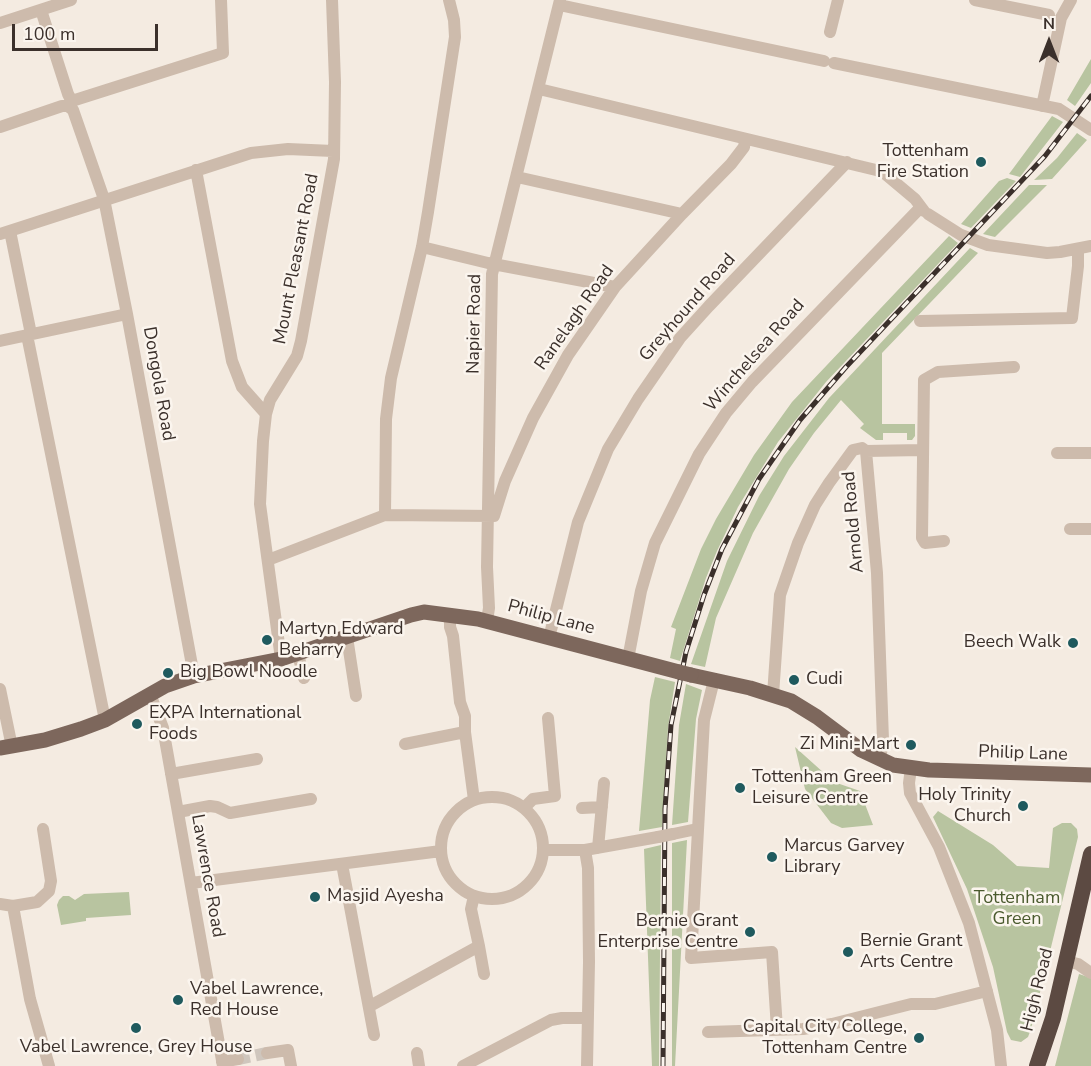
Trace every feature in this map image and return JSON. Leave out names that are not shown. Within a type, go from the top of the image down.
[{"type":"highway","name":"High Road","points":[[1037,1066],[1053,1018],[1091,854]]},
{"type":"main road","name":"Philip Lane","points":[[6,747],[45,740],[105,720],[165,686],[194,676],[281,659],[424,612],[487,621],[628,659],[773,694],[801,706],[861,750],[880,760],[911,768],[1091,776]]},
{"type":"street","points":[[0,23],[71,0]]},
{"type":"street","points":[[0,127],[223,53],[221,0]]},
{"type":"street","name":"Mount Pleasant Road","points":[[281,659],[260,504],[261,460],[266,414],[270,400],[297,356],[302,341],[334,159],[335,82],[332,0]]},
{"type":"street","points":[[385,515],[386,419],[391,378],[422,248],[455,37],[449,0]]},
{"type":"street","points":[[830,32],[838,0]]},
{"type":"street","points":[[975,0],[1049,15]]},
{"type":"street","points":[[1042,106],[1061,18],[1071,0]]},
{"type":"street","points":[[559,3],[1064,111],[1091,130]]},
{"type":"street","name":"Napier Road","points":[[487,621],[489,608],[488,479],[492,274],[559,3]]},
{"type":"street","name":"Dongola Road","points":[[41,10],[70,103],[104,199],[194,676]]},
{"type":"street","points":[[539,89],[847,162],[884,173],[915,199],[924,211],[961,235],[988,245],[1047,253],[1091,246]]},
{"type":"street","name":"Ranelagh Road","points":[[488,517],[494,516],[505,481],[543,397],[568,355],[615,287],[731,164],[744,147],[745,139]]},
{"type":"street","points":[[105,720],[29,335],[5,233],[250,153],[288,150],[333,151]]},
{"type":"street","name":"Greyhound Road","points":[[549,638],[578,522],[608,449],[654,372],[680,338],[847,162]]},
{"type":"street","points":[[196,170],[232,361],[242,387],[266,414]]},
{"type":"street","points":[[517,177],[682,214]]},
{"type":"street","name":"Winchelsea Road","points":[[628,659],[641,591],[655,543],[699,454],[726,413],[752,382],[924,211]]},
{"type":"street","points":[[422,248],[615,287]]},
{"type":"street","points":[[920,321],[1072,318],[1078,266],[1077,250]]},
{"type":"street","points":[[0,341],[127,314]]},
{"type":"street","points":[[944,541],[925,543],[922,538],[924,380],[938,372],[1014,367]]},
{"type":"street","name":"Arnold Road","points":[[773,694],[780,596],[798,543],[816,506],[847,455],[857,448],[862,448],[866,451],[877,573],[884,740],[880,760]]},
{"type":"street","points":[[866,451],[922,450]]},
{"type":"street","points":[[1057,453],[1091,453]]},
{"type":"street","points":[[488,479],[505,481]]},
{"type":"street","points":[[268,560],[385,515],[488,517]]},
{"type":"street","points":[[1070,529],[1091,529]]},
{"type":"street","points":[[450,614],[460,702],[465,716],[474,800]]},
{"type":"street","points":[[347,637],[356,696]]},
{"type":"street","points":[[298,654],[304,678]]},
{"type":"street","points":[[714,680],[704,720],[691,958],[772,952],[777,1029]]},
{"type":"street","points":[[0,689],[6,747]]},
{"type":"street","name":"Lawrence Road","points":[[150,694],[161,721],[222,1064]]},
{"type":"street","points":[[524,808],[533,800],[555,796],[548,718]]},
{"type":"street","points":[[405,744],[465,732]]},
{"type":"street","points":[[171,774],[257,759]]},
{"type":"street","points":[[911,768],[910,793],[939,847],[969,922],[997,1030],[1001,1066]]},
{"type":"street","points":[[598,848],[604,783]]},
{"type":"street","points":[[489,797],[510,800],[524,808],[540,829],[543,850],[538,871],[529,884],[501,898],[474,896],[453,880],[445,867],[441,851],[443,835],[449,821],[460,809],[474,800],[489,797]]},
{"type":"street","points":[[178,812],[210,806],[230,813],[311,799]]},
{"type":"street","points":[[582,807],[602,807]]},
{"type":"street","points":[[0,904],[13,906],[37,902],[49,891],[51,881],[43,829]]},
{"type":"street","points":[[543,850],[585,850],[697,829]]},
{"type":"street","points":[[585,850],[588,868],[587,1066]]},
{"type":"street","points":[[191,883],[441,851]]},
{"type":"street","points":[[342,864],[374,1035]]},
{"type":"street","points":[[474,896],[471,909],[484,974]]},
{"type":"street","points":[[13,906],[30,999],[49,1066]]},
{"type":"street","points":[[370,1006],[479,946]]},
{"type":"street","points":[[1066,961],[1078,964],[1091,973]]},
{"type":"street","points":[[708,1032],[803,1029],[911,1004],[935,1004],[987,991]]},
{"type":"street","points":[[463,1066],[551,1020],[588,1018]]},
{"type":"street","points":[[267,1053],[288,1050],[291,1066]]},
{"type":"street","points":[[417,1053],[419,1066]]},
{"type":"street","points":[[222,1064],[238,1059]]},
{"type":"green space","points":[[1091,59],[1091,83],[1075,106],[1067,100]]},
{"type":"green space","points":[[1052,116],[1063,122],[1020,177],[1009,174]]},
{"type":"green space","points":[[1077,133],[1087,140],[1052,179],[1034,180],[1057,158]]},
{"type":"green space","points":[[1007,178],[1016,181],[971,228],[961,224],[999,181]]},
{"type":"green space","points":[[1029,185],[1047,185],[995,237],[983,234]]},
{"type":"green space","points":[[949,236],[958,243],[826,382],[778,442],[738,507],[717,551],[706,578],[680,661],[670,658],[676,629],[671,627],[701,549],[754,455],[792,402]]},
{"type":"green space","points":[[970,248],[978,253],[882,353],[882,424],[915,424],[915,436],[912,440],[907,440],[907,433],[883,433],[883,440],[876,440],[860,428],[864,424],[841,400],[789,469],[753,533],[716,618],[705,667],[691,664],[727,561],[759,496],[784,456],[829,398]]},
{"type":"green space","points":[[655,677],[675,682],[668,728],[662,827],[639,831],[650,700]]},
{"type":"green space","points":[[686,684],[702,690],[696,719],[688,822],[672,825],[679,725]]},
{"type":"green space","points":[[795,747],[834,782],[860,791],[873,825],[842,828],[831,823],[805,789]]},
{"type":"green space","name":"Tottenham Green","points":[[938,811],[993,845],[1017,866],[1049,868],[1053,828],[1062,823],[1071,823],[1077,829],[1078,837],[1031,1029],[1028,1037],[1021,1042],[1011,1040],[1007,1032],[993,967],[967,889],[933,817]]},
{"type":"green space","points":[[687,840],[675,1066],[672,1066],[672,843]]},
{"type":"green space","points":[[661,845],[659,1066],[652,1066],[644,849]]},
{"type":"green space","points":[[129,892],[131,915],[86,918],[86,921],[61,925],[57,905],[63,896],[69,896],[75,900],[84,894]]},
{"type":"green space","points":[[1079,974],[1091,978],[1091,1066],[1055,1066]]},
{"type":"tunnel","points":[[238,1059],[267,1053]]},
{"type":"railway","points":[[663,1066],[665,809],[671,725],[686,652],[704,595],[722,549],[759,479],[800,420],[846,367],[1045,156],[1091,96]]},
{"type":"place","name":"Tottenham Fire Station","points":[[981,162]]},
{"type":"place","name":"Martyn Edward Beharry","points":[[267,640]]},
{"type":"place","name":"Beech Walk","points":[[1073,643]]},
{"type":"place","name":"Big Bowl Noodle","points":[[168,673]]},
{"type":"place","name":"Cudi","points":[[794,680]]},
{"type":"place","name":"EXPA International Foods","points":[[137,724]]},
{"type":"place","name":"Zi Mini-Mart","points":[[911,745]]},
{"type":"place","name":"Tottenham Green Leisure Centre","points":[[740,788]]},
{"type":"place","name":"Holy Trinity Church","points":[[1023,806]]},
{"type":"place","name":"Marcus Garvey Library","points":[[772,857]]},
{"type":"place","name":"Masjid Ayesha","points":[[315,897]]},
{"type":"place","name":"Bernie Grant Enterprise Centre","points":[[750,932]]},
{"type":"place","name":"Bernie Grant Arts Centre","points":[[848,952]]},
{"type":"place","name":"Vabel Lawrence, Red House","points":[[178,1000]]},
{"type":"place","name":"Vabel Lawrence, Grey House","points":[[136,1028]]},
{"type":"place","name":"Capital City College, Tottenham Centre","points":[[919,1038]]}]
